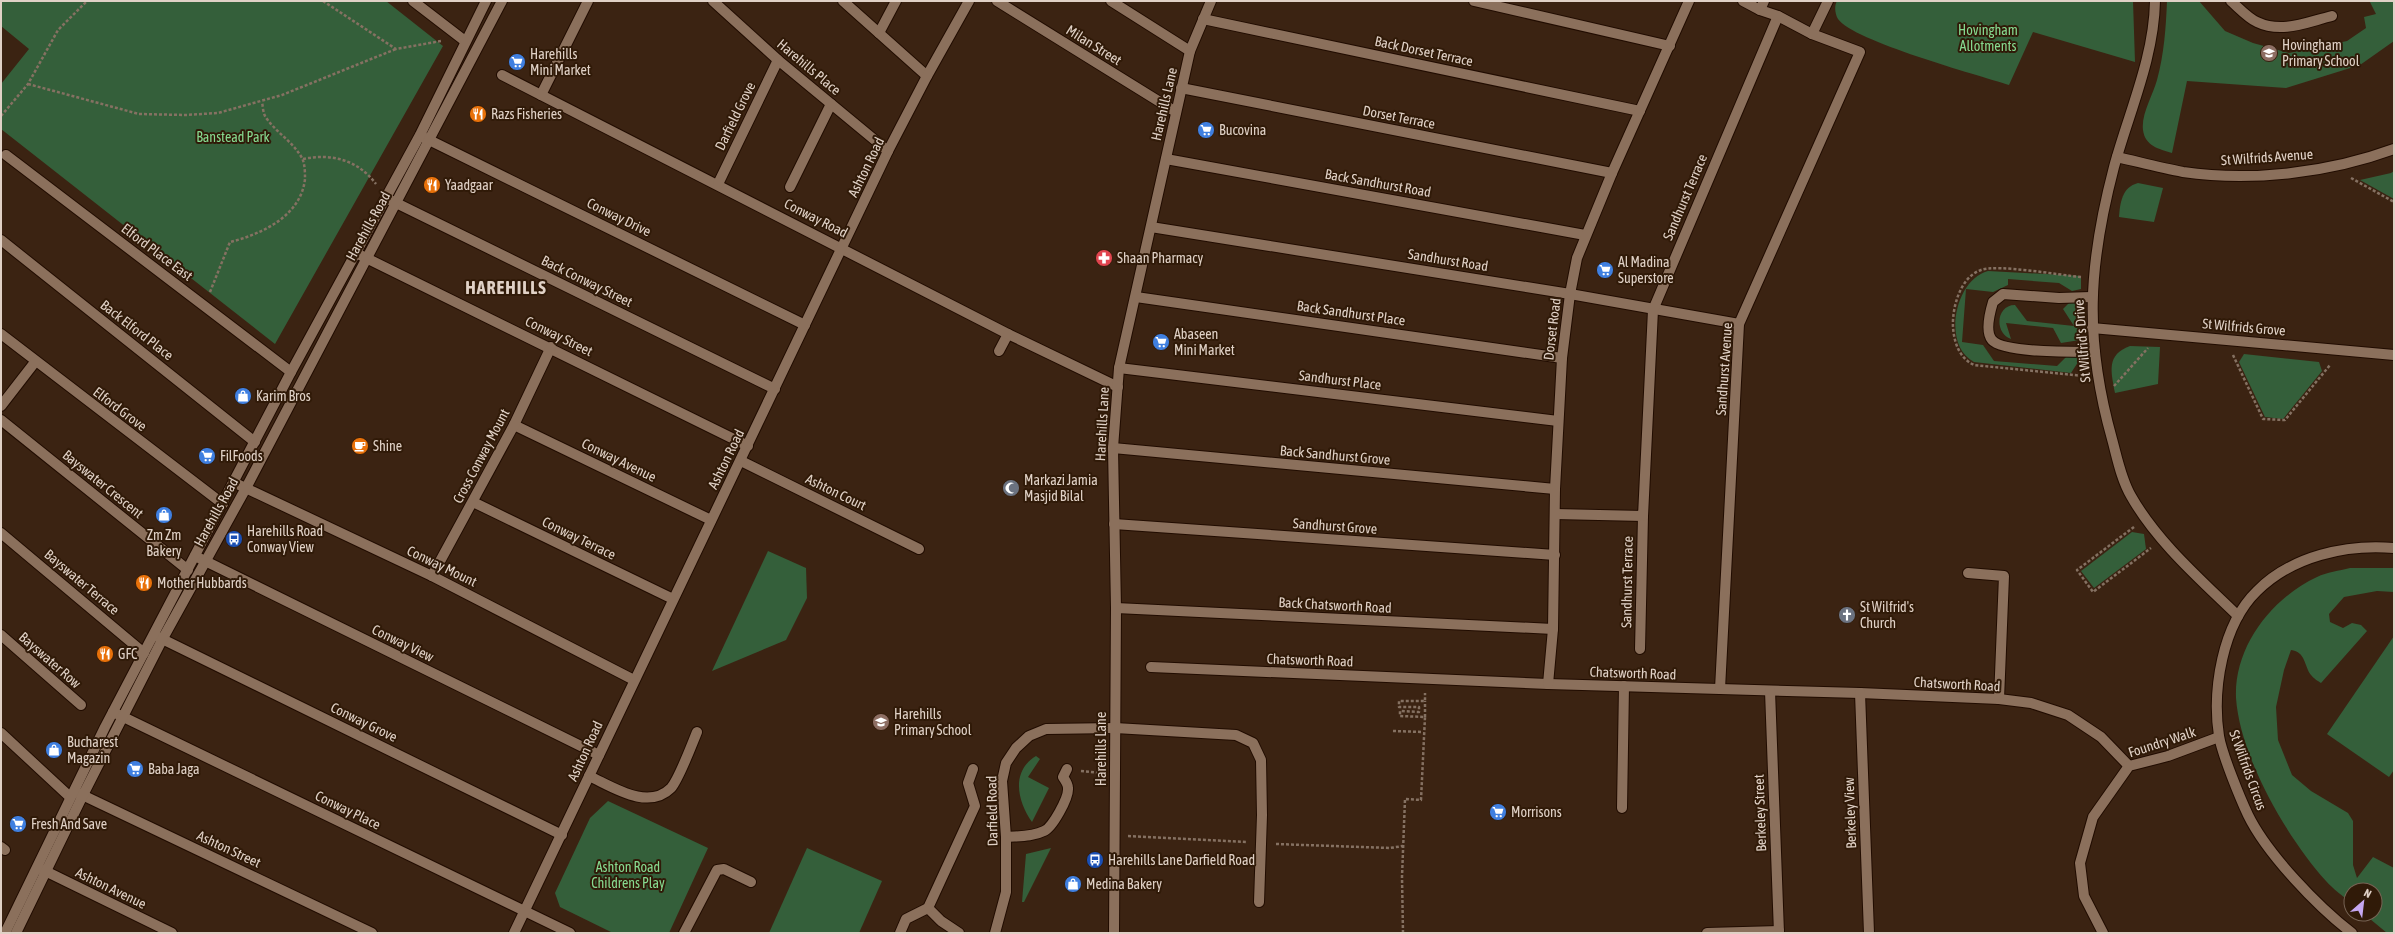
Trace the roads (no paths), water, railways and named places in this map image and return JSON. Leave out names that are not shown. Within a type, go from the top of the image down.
[{"type":"street","points":[[413,1],[465,41]]},
{"type":"street","name":"Harehills Road","points":[[75,794],[123,716],[188,570],[200,559],[223,504],[291,372],[420,135],[486,1]]},
{"type":"street","name":"Harehills Road","points":[[16,933],[41,869],[113,712],[144,653],[158,637],[200,559],[246,488],[366,257],[430,141],[502,1]]},
{"type":"street","points":[[541,95],[588,1]]},
{"type":"street","name":"Harehills Place","points":[[713,1],[778,60],[888,151]]},
{"type":"street","points":[[843,1],[927,76]]},
{"type":"street","points":[[879,33],[896,1]]},
{"type":"street","name":"Ashton Road","points":[[514,933],[888,151],[927,76],[970,1]]},
{"type":"street","name":"Milan Street","points":[[997,1],[1176,112]]},
{"type":"street","points":[[1111,1],[1190,51]]},
{"type":"street","name":"Harehills Lane","points":[[1114,933],[1116,608],[1113,448],[1119,368],[1190,51],[1211,1]]},
{"type":"street","points":[[1474,1],[1670,46]]},
{"type":"street","name":"Dorset Road","points":[[1548,684],[1553,629],[1555,556],[1554,514],[1562,358],[1570,294],[1577,258],[1585,235],[1612,173],[1689,1]]},
{"type":"street","points":[[1743,1],[1762,6],[1812,34],[1828,1]]},
{"type":"street","name":"St Wilfrid's Drive","points":[[2155,1],[2154,22],[2144,68],[2117,157],[2097,240],[2091,297],[2094,352],[2102,399],[2118,462],[2128,489],[2145,518],[2163,539],[2238,616]]},
{"type":"street","points":[[2231,1],[2256,22],[2274,28],[2285,28],[2332,16]]},
{"type":"street","name":"Sandhurst Terrace","points":[[1640,649],[1642,516],[1652,310],[1778,16]]},
{"type":"street","name":"Back Dorset Terrace","points":[[1203,19],[1640,111]]},
{"type":"street","name":"Sandhurst Avenue","points":[[1720,689],[1739,324],[1860,52],[1812,34]]},
{"type":"street","name":"Darfield Grove","points":[[718,184],[778,60]]},
{"type":"street","name":"Conway Road","points":[[502,75],[843,247],[1008,334],[1118,387]]},
{"type":"street","name":"Dorset Terrace","points":[[1181,88],[1612,173]]},
{"type":"street","points":[[790,187],[831,104]]},
{"type":"street","name":"Conway Drive","points":[[420,135],[805,325]]},
{"type":"street","name":"St Wilfrids Avenue","points":[[2117,157],[2183,172],[2236,176],[2301,171],[2371,158],[2394,150]]},
{"type":"street","name":"Elford Place East","points":[[6,155],[291,372]]},
{"type":"street","name":"Back Sandhurst Road","points":[[1166,159],[1585,235]]},
{"type":"street","name":"Back Conway Street","points":[[386,198],[775,389]]},
{"type":"street","name":"Sandhurst Road","points":[[1151,227],[1570,294],[1652,310],[1739,324]]},
{"type":"street","name":"Back Elford Place","points":[[1,240],[255,442]]},
{"type":"street","name":"Conway Street","points":[[356,253],[551,347],[748,446]]},
{"type":"street","points":[[2091,297],[2059,298],[2003,294],[1993,302],[1989,331],[1993,341],[2002,346],[2055,352],[2094,352]]},
{"type":"street","name":"Back Sandhurst Place","points":[[1136,297],[1562,358]]},
{"type":"street","name":"St Wilfrids Grove","points":[[2092,328],[2394,355]]},
{"type":"street","name":"Elford Grove","points":[[1,334],[35,362],[223,504]]},
{"type":"street","points":[[999,351],[1008,334]]},
{"type":"street","name":"Cross Conway Mount","points":[[432,576],[514,425],[551,347]]},
{"type":"street","points":[[1,406],[35,362]]},
{"type":"street","name":"Sandhurst Place","points":[[1119,368],[1558,421]]},
{"type":"street","name":"Bayswater Crescent","points":[[1,420],[188,570]]},
{"type":"street","name":"Conway Avenue","points":[[514,425],[711,520]]},
{"type":"street","name":"Back Sandhurst Grove","points":[[1113,448],[1555,489]]},
{"type":"street","name":"Ashton Court","points":[[741,461],[919,549]]},
{"type":"street","name":"Conway Mount","points":[[235,483],[432,576],[634,680]]},
{"type":"street","name":"Conway Terrace","points":[[473,502],[673,599]]},
{"type":"street","name":"Sandhurst Terrace","points":[[1554,514],[1642,516]]},
{"type":"street","name":"Sandhurst Grove","points":[[1114,524],[1555,556]]},
{"type":"street","name":"Bayswater Terrace","points":[[1,533],[144,653]]},
{"type":"street","name":"St Wilfrids Circus","points":[[2352,933],[2311,896],[2277,857],[2249,816],[2220,737],[2216,698],[2221,661],[2238,616],[2256,591],[2280,573],[2312,557],[2348,549],[2394,548]]},
{"type":"street","name":"Conway View","points":[[200,559],[599,755]]},
{"type":"street","points":[[1968,573],[2004,576],[1999,699]]},
{"type":"street","name":"Back Chatsworth Road","points":[[1116,608],[1553,629]]},
{"type":"street","name":"Bayswater Row","points":[[1,636],[81,705]]},
{"type":"street","name":"Conway Grove","points":[[158,637],[562,835]]},
{"type":"street","name":"Chatsworth Road","points":[[1150,667],[1548,684],[1860,693],[1999,699],[2031,703],[2068,715],[2101,737],[2128,766]]},
{"type":"street","points":[[1622,808],[1624,686]]},
{"type":"street","name":"Berkeley Street","points":[[1770,691],[1779,932]]},
{"type":"street","name":"Berkeley View","points":[[1860,693],[1869,933]]},
{"type":"street","name":"Conway Place","points":[[113,712],[570,933]]},
{"type":"street","name":"Darfield Road","points":[[995,933],[1006,892],[1006,837],[1002,781],[1006,763],[1016,748],[1029,736],[1046,729],[1115,728],[1236,735],[1253,743],[1261,760],[1262,815],[1259,902]]},
{"type":"street","points":[[589,776],[640,798],[656,798],[672,787],[698,732]]},
{"type":"street","name":"Ashton Street","points":[[1,733],[75,794],[107,807],[372,933]]},
{"type":"street","name":"Foundry Walk","points":[[2103,933],[2084,896],[2080,863],[2093,817],[2128,766],[2168,756],[2220,737]]},
{"type":"street","points":[[900,933],[906,919],[928,908],[974,806],[968,784],[973,769]]},
{"type":"street","points":[[1006,837],[1032,835],[1046,831],[1068,795],[1068,786],[1063,777],[1067,769]]},
{"type":"street","name":"Harehills Road","points":[[5,933],[41,869]]},
{"type":"street","name":"Ashton Avenue","points":[[41,869],[172,933]]},
{"type":"street","points":[[684,933],[717,870],[724,869],[751,882]]},
{"type":"street","points":[[928,908],[941,921],[959,933]]},
{"type":"street","points":[[1707,933],[1779,932]]},
{"type":"place","name":"Hovingham Primary School","points":[[2269,53]]},
{"type":"place","name":"Harehills Mini Market","points":[[517,62]]},
{"type":"place","name":"Razs Fisheries","points":[[478,114]]},
{"type":"place","name":"Bucovina","points":[[1206,130]]},
{"type":"place","name":"Yaadgaar","points":[[432,185]]},
{"type":"place","name":"Shaan Pharmacy","points":[[1104,258]]},
{"type":"place","name":"Al Madina Superstore","points":[[1605,270]]},
{"type":"place","name":"Abaseen Mini Market","points":[[1161,342]]},
{"type":"place","name":"Karim Bros","points":[[243,396]]},
{"type":"place","name":"Shine","points":[[360,446]]},
{"type":"place","name":"FilFoods","points":[[207,456]]},
{"type":"place","name":"Markazi Jamia Masjid Bilal","points":[[1011,488]]},
{"type":"place","name":"Zm Zm Bakery","points":[[164,515]]},
{"type":"place","name":"Harehills Road Conway View","points":[[234,539]]},
{"type":"place","name":"Mother Hubbards","points":[[144,583]]},
{"type":"place","name":"St Wilfrid's Church","points":[[1847,615]]},
{"type":"place","name":"GFC","points":[[105,654]]},
{"type":"place","name":"Harehills Primary School","points":[[881,722]]},
{"type":"place","name":"Bucharest Magazin","points":[[54,750]]},
{"type":"place","name":"Baba Jaga","points":[[135,769]]},
{"type":"place","name":"Morrisons","points":[[1498,812]]},
{"type":"place","name":"Fresh And Save","points":[[18,824]]},
{"type":"place","name":"Harehills Lane Darfield Road","points":[[1095,860]]},
{"type":"place","name":"Medina Bakery","points":[[1073,884]]},
{"type":"district","name":"HAREHILLS","points":[[506,287]]},
{"type":"park label","name":"Hovingham Allotments","points":[[1988,38]]},
{"type":"park label","name":"Banstead Park","points":[[233,137]]},
{"type":"park label","name":"Ashton Road Childrens Play","points":[[628,876]]}]
